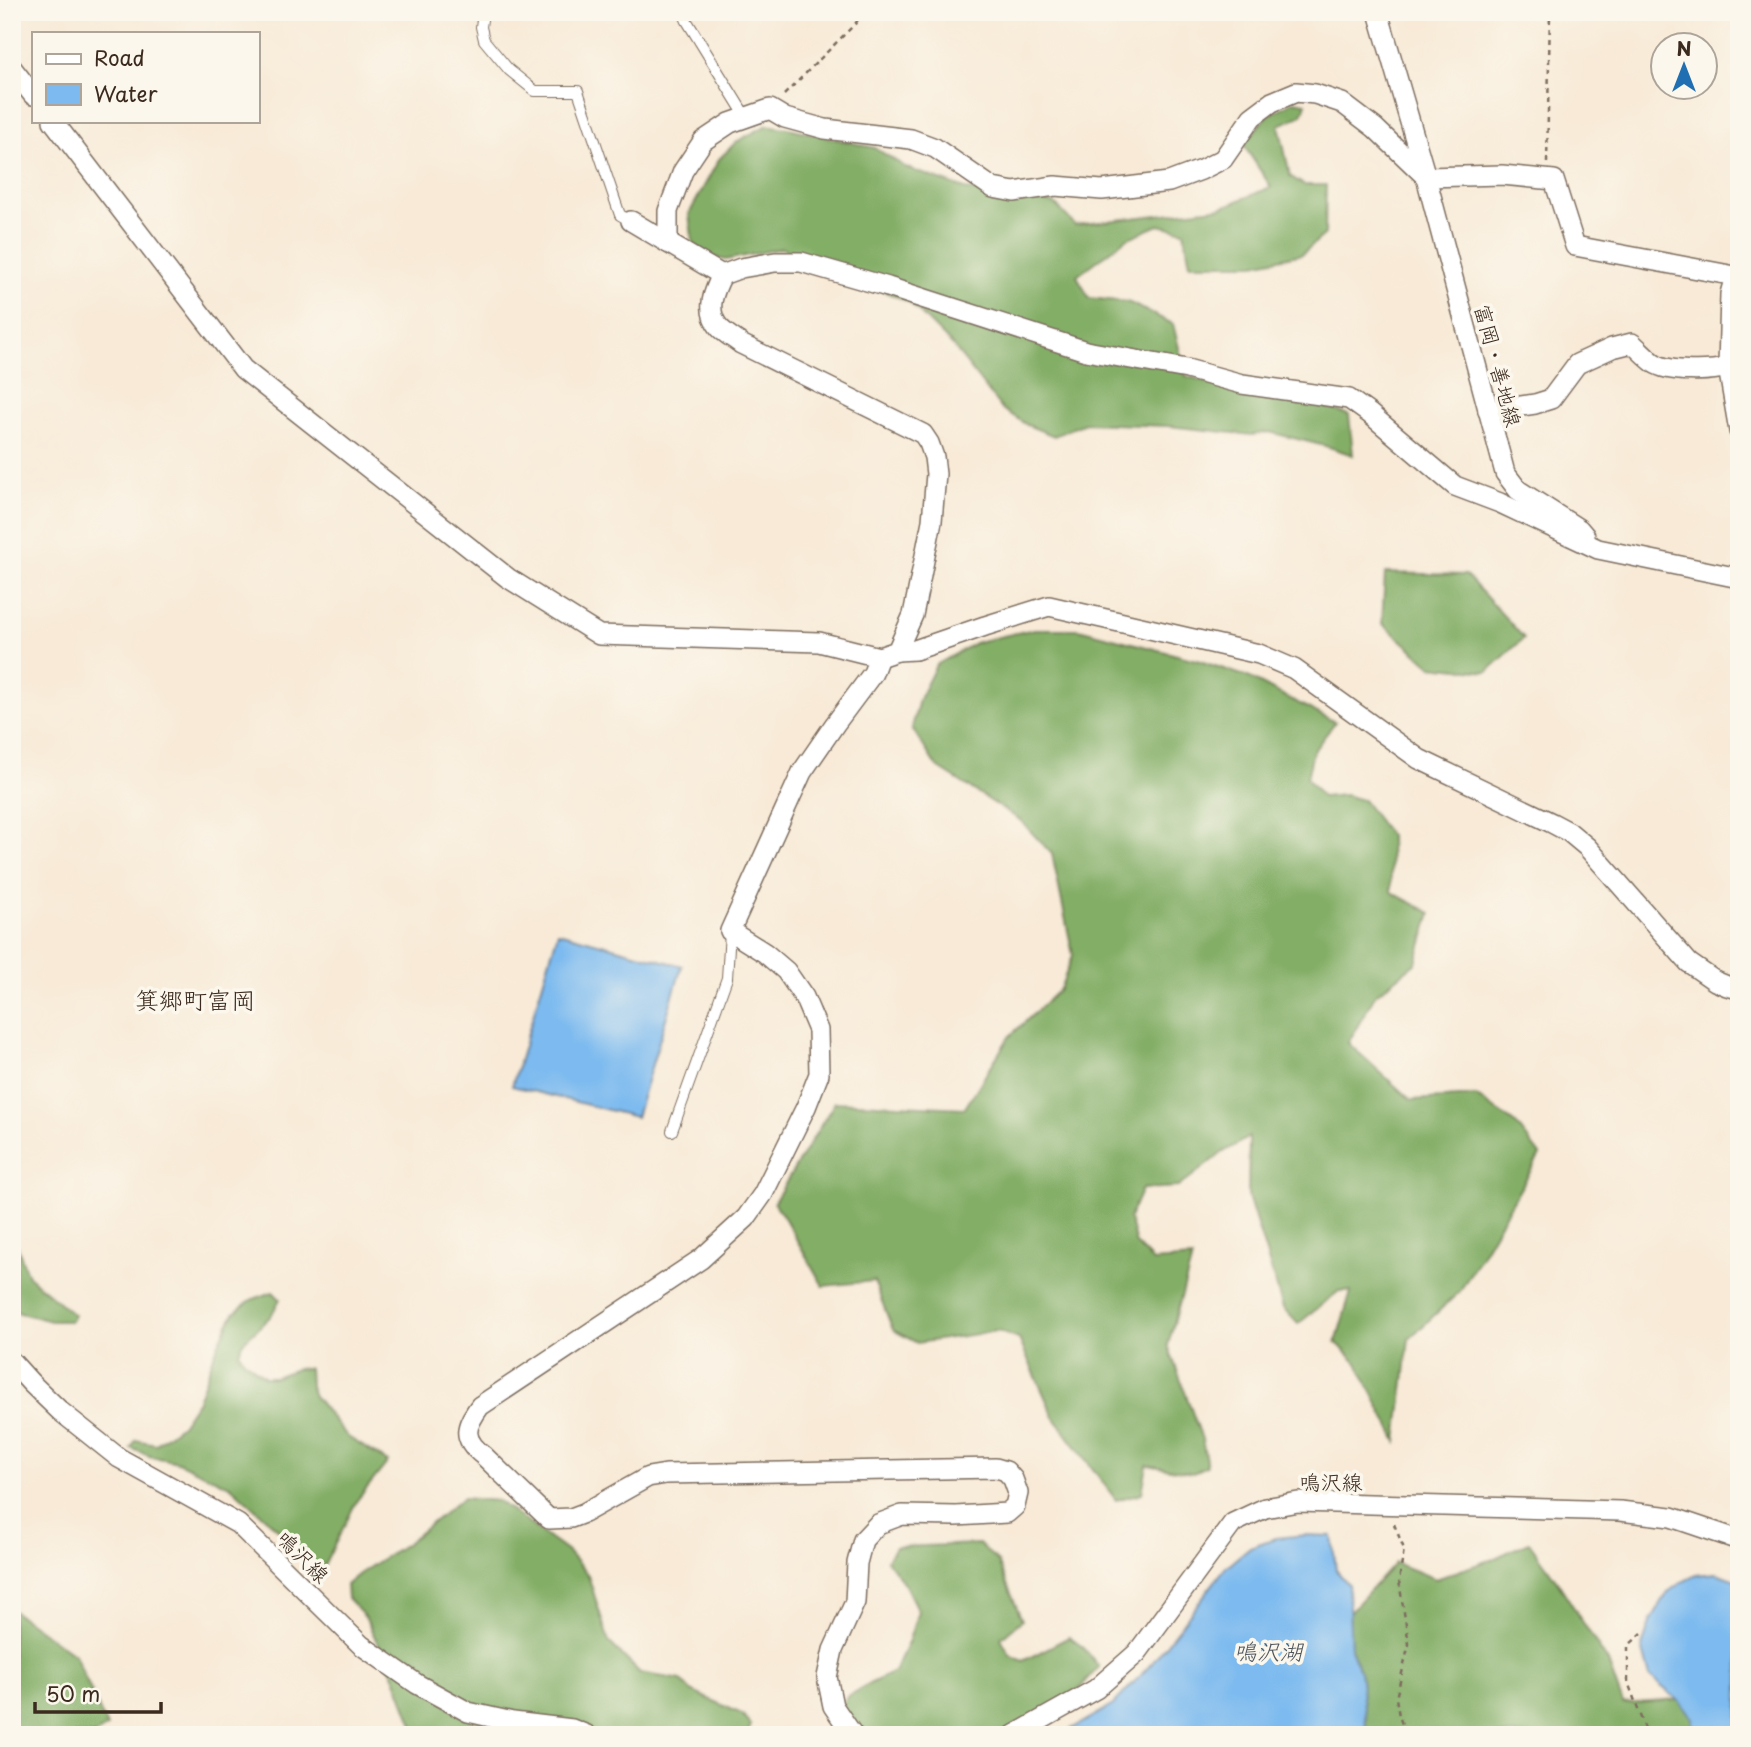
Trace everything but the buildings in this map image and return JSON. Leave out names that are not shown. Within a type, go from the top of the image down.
[{"type":"street","name":"富岡・善地線","points":[[1378,12],[1426,177],[1504,473],[1518,490],[1579,528],[1598,549]]},
{"type":"street","points":[[12,68],[32,94]]},
{"type":"street","points":[[668,243],[668,211],[683,171],[704,141],[730,123],[770,109],[785,118],[825,129],[911,139],[935,148],[993,188],[1014,192],[1055,186],[1102,190],[1169,182],[1201,170],[1223,159],[1252,117],[1272,102],[1296,92],[1315,94],[1342,103],[1376,128],[1426,177],[1502,175],[1554,180],[1575,247],[1735,276],[1728,367],[1739,431]]},
{"type":"street","points":[[54,122],[243,369],[508,578],[599,635],[819,642],[888,654],[915,650],[1049,606],[1259,654],[1294,669],[1419,759],[1569,832],[1587,847],[1689,964],[1715,981],[1739,989]]},
{"type":"street","points":[[631,221],[722,275]]},
{"type":"street","points":[[853,1735],[833,1706],[827,1677],[833,1650],[855,1602],[857,1563],[863,1540],[878,1524],[902,1516],[1007,1513],[1015,1506],[1018,1493],[1013,1479],[1006,1471],[996,1468],[666,1474],[648,1477],[571,1518],[549,1519],[484,1455],[472,1447],[468,1436],[469,1421],[480,1406],[701,1259],[747,1217],[763,1194],[806,1107],[819,1074],[818,1030],[804,997],[786,971],[765,953],[730,931],[802,772],[888,654],[913,615],[932,521],[936,474],[934,457],[923,434],[741,344],[719,327],[712,313],[713,293],[722,275],[741,268],[775,262],[801,262],[1086,351],[1187,369],[1242,384],[1349,399],[1454,486],[1500,503],[1598,549],[1739,578]]},
{"type":"street","points":[[1488,411],[1551,399],[1577,364],[1612,348],[1632,343],[1656,365],[1681,370],[1728,367]]},
{"type":"street","name":"鳴沢線","points":[[12,1362],[60,1411],[119,1458],[238,1524],[361,1645],[417,1684],[467,1712],[587,1735]]},
{"type":"street","name":"鳴沢線","points":[[1014,1735],[1096,1689],[1137,1653],[1233,1523],[1265,1508],[1298,1502],[1620,1511],[1671,1517],[1739,1540]]},
{"type":"lane","points":[[483,12],[481,27],[484,40],[509,70],[536,91],[578,91],[620,215],[631,221]]},
{"type":"lane","points":[[683,12],[747,117]]},
{"type":"lane","points":[[672,1131],[727,978],[730,931]]},
{"type":"path","points":[[770,109],[864,12]]},
{"type":"path","points":[[1547,179],[1550,12]]},
{"type":"path","points":[[1390,1514],[1404,1549],[1399,1581],[1409,1644],[1396,1698],[1406,1735]]},
{"type":"path","points":[[1642,1633],[1628,1646],[1628,1682],[1645,1729],[1642,1735]]},
{"type":"green space","points":[[1294,101],[1306,103],[1302,115],[1279,125],[1290,176],[1304,185],[1326,185],[1325,234],[1302,254],[1254,264],[1190,264],[1184,231],[1159,225],[1126,239],[1077,276],[1089,298],[1128,302],[1173,324],[1186,376],[1276,400],[1319,405],[1349,415],[1353,455],[1269,432],[1252,435],[1168,426],[1085,423],[1054,436],[1027,425],[1001,408],[953,346],[909,302],[782,248],[726,260],[711,257],[693,244],[689,214],[719,159],[736,142],[767,125],[875,148],[907,168],[968,190],[1054,203],[1075,225],[1223,207],[1271,187],[1243,144],[1267,116]]},
{"type":"green space","points":[[1385,573],[1466,575],[1524,638],[1487,672],[1431,666],[1382,623]]},
{"type":"green space","points":[[1034,629],[1079,629],[1200,661],[1248,677],[1335,722],[1313,752],[1307,778],[1322,797],[1345,795],[1363,800],[1390,836],[1391,892],[1431,913],[1416,963],[1375,995],[1348,1043],[1411,1100],[1476,1096],[1517,1125],[1540,1155],[1460,1291],[1409,1339],[1397,1441],[1357,1363],[1336,1342],[1351,1291],[1339,1291],[1298,1324],[1283,1308],[1248,1196],[1249,1137],[1222,1153],[1178,1187],[1142,1189],[1129,1218],[1136,1244],[1153,1261],[1192,1258],[1168,1345],[1202,1439],[1207,1466],[1193,1473],[1147,1465],[1142,1493],[1116,1500],[1054,1417],[1019,1339],[997,1331],[917,1343],[893,1330],[874,1281],[823,1286],[774,1202],[835,1102],[965,1108],[1009,1037],[1060,989],[1073,955],[1052,854],[1020,820],[936,766],[912,728],[919,699],[936,665],[977,642]]},
{"type":"green space","points":[[12,1232],[28,1276],[74,1315],[71,1321],[51,1321],[12,1311]]},
{"type":"green space","points":[[273,1292],[280,1299],[271,1316],[242,1343],[239,1353],[265,1377],[309,1368],[310,1386],[314,1396],[340,1428],[348,1437],[388,1462],[357,1500],[319,1576],[281,1532],[230,1486],[178,1462],[149,1456],[131,1448],[136,1440],[156,1444],[181,1425],[198,1400],[219,1342],[234,1313],[251,1300]]},
{"type":"green space","points":[[463,1498],[498,1501],[568,1552],[588,1575],[609,1642],[640,1673],[681,1680],[691,1691],[742,1714],[751,1725],[747,1735],[417,1735],[395,1678],[365,1617],[347,1598],[346,1585],[408,1542]]},
{"type":"green space","points":[[1529,1542],[1608,1662],[1623,1704],[1678,1700],[1693,1718],[1692,1735],[1367,1735],[1360,1671],[1351,1649],[1349,1613],[1395,1563],[1436,1579],[1495,1558]]},
{"type":"green space","points":[[979,1544],[998,1562],[1022,1620],[1001,1638],[1010,1655],[1023,1661],[1069,1637],[1084,1648],[1099,1667],[1070,1699],[999,1735],[839,1735],[832,1725],[847,1697],[894,1672],[908,1643],[918,1611],[905,1585],[887,1560],[895,1547]]},
{"type":"green space","points":[[12,1610],[75,1655],[107,1727],[95,1735],[12,1735]]},
{"type":"water","points":[[558,932],[682,966],[636,1117],[512,1086]]},
{"type":"water","name":"鳴沢湖","points":[[1332,1536],[1336,1570],[1348,1584],[1351,1649],[1360,1671],[1367,1735],[1061,1735],[1113,1705],[1152,1663],[1226,1567],[1250,1547],[1275,1538]]},
{"type":"water","points":[[1716,1573],[1739,1581],[1739,1735],[1692,1735],[1693,1718],[1678,1700],[1650,1677],[1642,1647],[1650,1622],[1668,1592],[1696,1575]]},
{"type":"district","name":"箕郷町富岡","points":[[195,999]]}]
